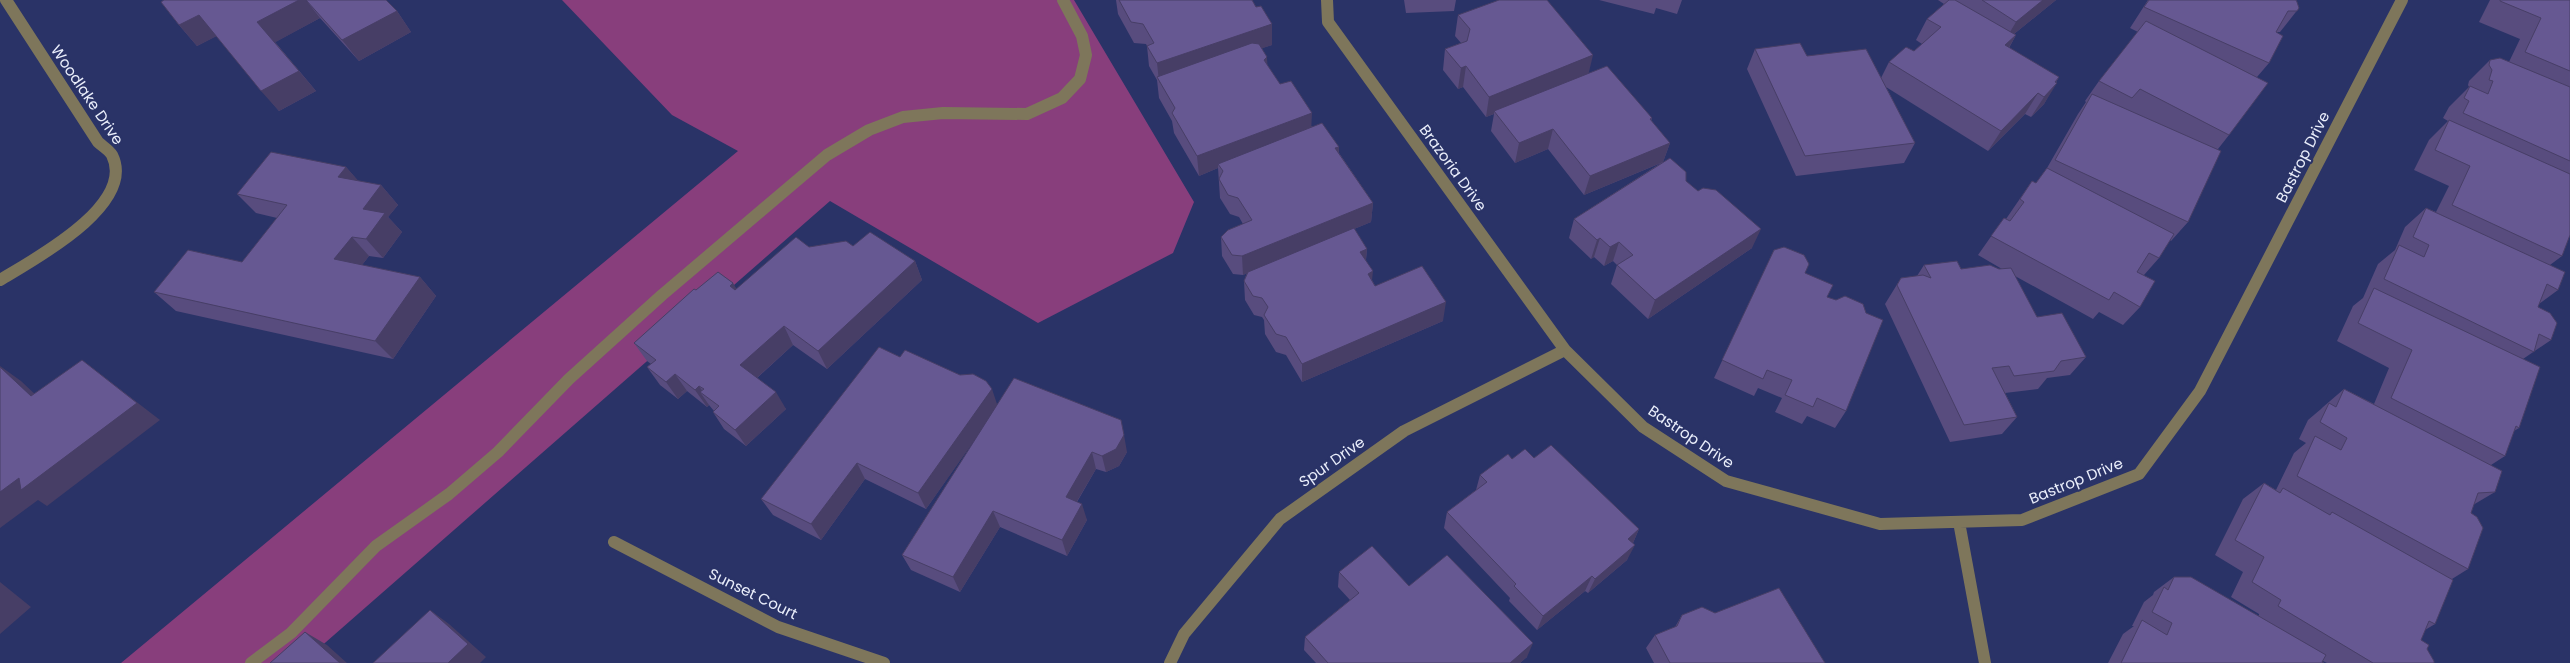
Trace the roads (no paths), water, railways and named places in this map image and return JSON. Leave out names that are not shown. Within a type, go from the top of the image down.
[{"type":"street","name":"Woodlake Drive","points":[[0,280],[67,238],[92,217],[108,195],[116,174],[112,156],[98,142],[6,0]]},
{"type":"street","points":[[251,663],[291,633],[353,567],[376,546],[448,494],[498,452],[569,379],[662,295],[827,155],[853,139],[901,118],[932,114],[1027,114],[1040,111],[1063,97],[1079,81],[1086,62],[1080,31],[1063,0]]},
{"type":"street","name":"Brazoria Drive","points":[[1327,0],[1328,22],[1565,350]]},
{"type":"street","name":"Bastrop Drive","points":[[1565,350],[1643,427],[1726,482],[1880,524],[2022,520],[2139,474],[2200,391],[2402,0]]},
{"type":"street","name":"Spur Drive","points":[[1170,663],[1184,634],[1280,519],[1404,431],[1565,350]]},
{"type":"street","points":[[1959,522],[1985,663]]},
{"type":"street","name":"Sunset Court","points":[[614,542],[778,627],[884,663]]}]
